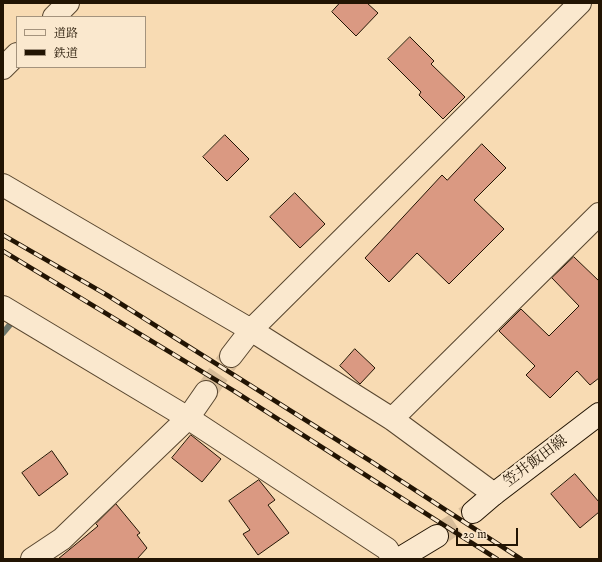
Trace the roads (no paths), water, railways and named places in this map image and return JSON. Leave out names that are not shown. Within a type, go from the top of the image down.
[{"type":"street","points":[[55,16],[68,3]]},
{"type":"street","points":[[231,356],[251,330],[580,3]]},
{"type":"street","points":[[3,185],[251,330],[392,419],[494,494]]},
{"type":"street","points":[[392,419],[599,214]]},
{"type":"street","points":[[3,307],[188,418],[387,549],[393,559]]},
{"type":"street","points":[[32,559],[62,539],[188,418],[206,392]]},
{"type":"street","name":"笠井飯田線","points":[[473,512],[494,494],[599,414]]},
{"type":"street","points":[[399,559],[437,536]]},
{"type":"waterway","points":[[3,333],[13,321]]},
{"type":"tunnel","points":[[206,392],[231,356]]},
{"type":"tunnel","points":[[437,536],[473,512]]},
{"type":"railway","points":[[3,235],[107,295],[372,462],[521,559]]},
{"type":"railway","points":[[3,251],[234,391],[497,559]]}]
